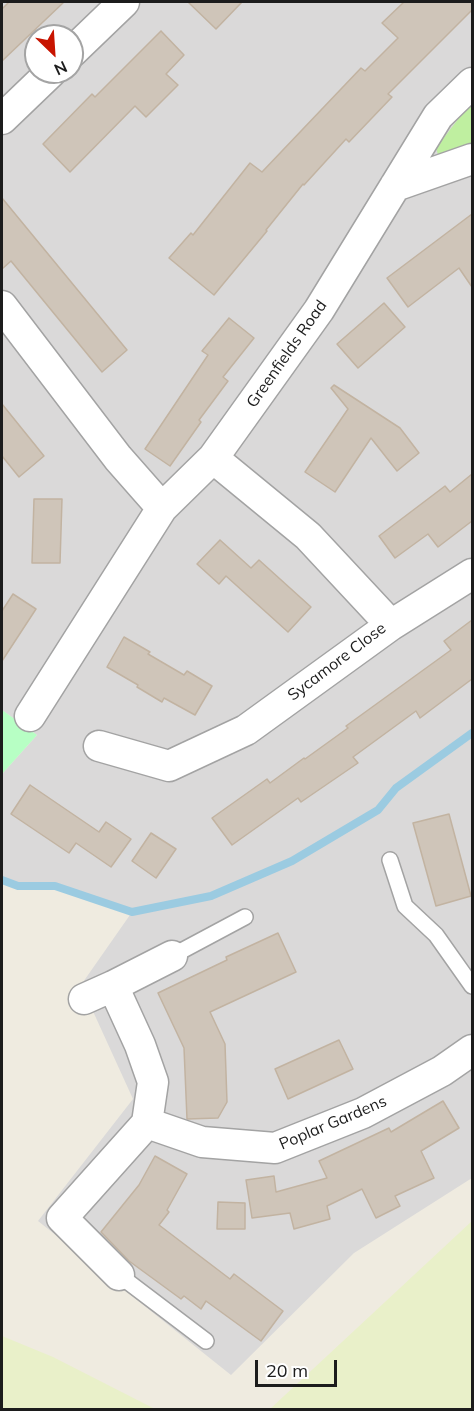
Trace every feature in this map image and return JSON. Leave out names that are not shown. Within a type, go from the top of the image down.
[{"type":"street","points":[[84,40],[124,2]]},
{"type":"street","name":"Greenfields Road","points":[[30,716],[162,508],[213,458],[319,310],[438,116],[472,83]]},
{"type":"street","points":[[2,120],[39,84]]},
{"type":"street","points":[[395,186],[472,159]]},
{"type":"street","points":[[2,306],[118,458],[162,508]]},
{"type":"street","name":"Sycamore Close","points":[[99,746],[169,766],[246,730],[391,625],[308,536],[213,458]]},
{"type":"street","points":[[391,625],[472,574]]},
{"type":"street","points":[[84,999],[172,956]]},
{"type":"street","points":[[113,986],[140,1045],[153,1082],[147,1123],[62,1218],[119,1275]]},
{"type":"street","name":"Poplar Gardens","points":[[147,1123],[202,1142],[274,1148],[363,1113],[442,1071],[472,1050]]},
{"type":"lane","points":[[390,860],[405,906],[436,934],[472,986]]},
{"type":"lane","points":[[172,956],[245,917]]},
{"type":"lane","points":[[119,1275],[206,1341]]},
{"type":"shaded area","points":[[2,2],[472,2],[472,1178],[354,1253],[231,1375],[38,1221],[133,1099],[81,985],[132,912],[55,886],[18,886],[2,880],[2,774],[37,735],[2,710]]},
{"type":"green space","points":[[472,101],[472,147],[439,158],[436,148]]},
{"type":"green space","points":[[2,710],[37,735],[2,774]]},
{"type":"green space","points":[[472,1221],[472,1409],[270,1409]]},
{"type":"green space","points":[[2,1336],[53,1357],[155,1409],[2,1409]]},
{"type":"building","points":[[9,2],[64,2],[41,24],[24,24],[24,40],[2,61],[2,9]]},
{"type":"building","points":[[188,2],[242,2],[216,29]]},
{"type":"building","points":[[404,2],[472,2],[472,10],[388,94],[392,97],[349,142],[346,139],[303,184],[214,295],[169,258],[191,233],[193,235],[250,163],[262,172],[361,68],[365,71],[398,38],[382,23]]},
{"type":"building","points":[[161,31],[184,55],[166,74],[178,85],[146,117],[135,106],[70,172],[43,144],[92,94],[95,97]]},
{"type":"building","points":[[2,198],[127,350],[102,372],[11,261],[2,269]]},
{"type":"building","points":[[472,214],[472,287],[459,268],[408,307],[387,278]]},
{"type":"building","points":[[384,303],[405,327],[358,368],[337,344]]},
{"type":"building","points":[[229,318],[254,338],[223,377],[228,381],[199,420],[201,422],[170,466],[145,449],[208,355],[202,351]]},
{"type":"building","points":[[334,385],[400,428],[419,453],[397,471],[371,438],[335,492],[305,472],[348,409],[331,388]]},
{"type":"building","points":[[2,404],[44,456],[19,477],[2,456]]},
{"type":"building","points":[[472,474],[472,521],[438,547],[428,534],[395,558],[379,536],[445,486],[450,492]]},
{"type":"building","points":[[34,499],[62,499],[60,563],[32,563]]},
{"type":"building","points":[[220,540],[251,568],[259,560],[311,607],[288,632],[226,576],[219,584],[197,564]]},
{"type":"building","points":[[13,594],[36,609],[2,661],[2,611]]},
{"type":"building","points":[[472,620],[472,679],[420,718],[416,711],[353,757],[358,763],[301,802],[298,798],[232,845],[212,818],[267,779],[270,783],[305,759],[348,728],[346,726],[451,650],[444,641]]},
{"type":"building","points":[[124,637],[184,675],[187,671],[212,686],[195,715],[164,698],[162,702],[107,667]]},
{"type":"building","points":[[30,785],[99,832],[106,822],[131,839],[111,867],[76,843],[69,853],[11,814]]},
{"type":"building","points":[[449,814],[471,896],[436,906],[413,823]]},
{"type":"building","points":[[151,833],[176,849],[156,878],[132,861]]},
{"type":"building","points":[[278,933],[296,972],[210,1012],[225,1044],[227,1102],[218,1118],[187,1119],[184,1048],[158,993]]},
{"type":"building","points":[[339,1040],[353,1069],[288,1099],[275,1069]]},
{"type":"building","points":[[443,1101],[459,1128],[421,1151],[434,1178],[395,1196],[400,1206],[376,1218],[362,1189],[327,1206],[330,1219],[294,1229],[290,1213],[252,1218],[246,1180],[274,1176],[276,1192],[327,1178],[319,1161],[389,1128],[391,1132]]},
{"type":"building","points":[[155,1156],[187,1174],[167,1210],[169,1212],[159,1225],[230,1279],[234,1274],[283,1311],[261,1341],[206,1301],[201,1309],[184,1296],[181,1299],[129,1261],[101,1232],[139,1185]]},
{"type":"building","points":[[218,1202],[245,1203],[245,1229],[217,1229]]},
{"type":"waterway","points":[[2,880],[18,886],[55,886],[132,912],[211,896],[292,861],[378,810],[396,788],[472,733]]}]
